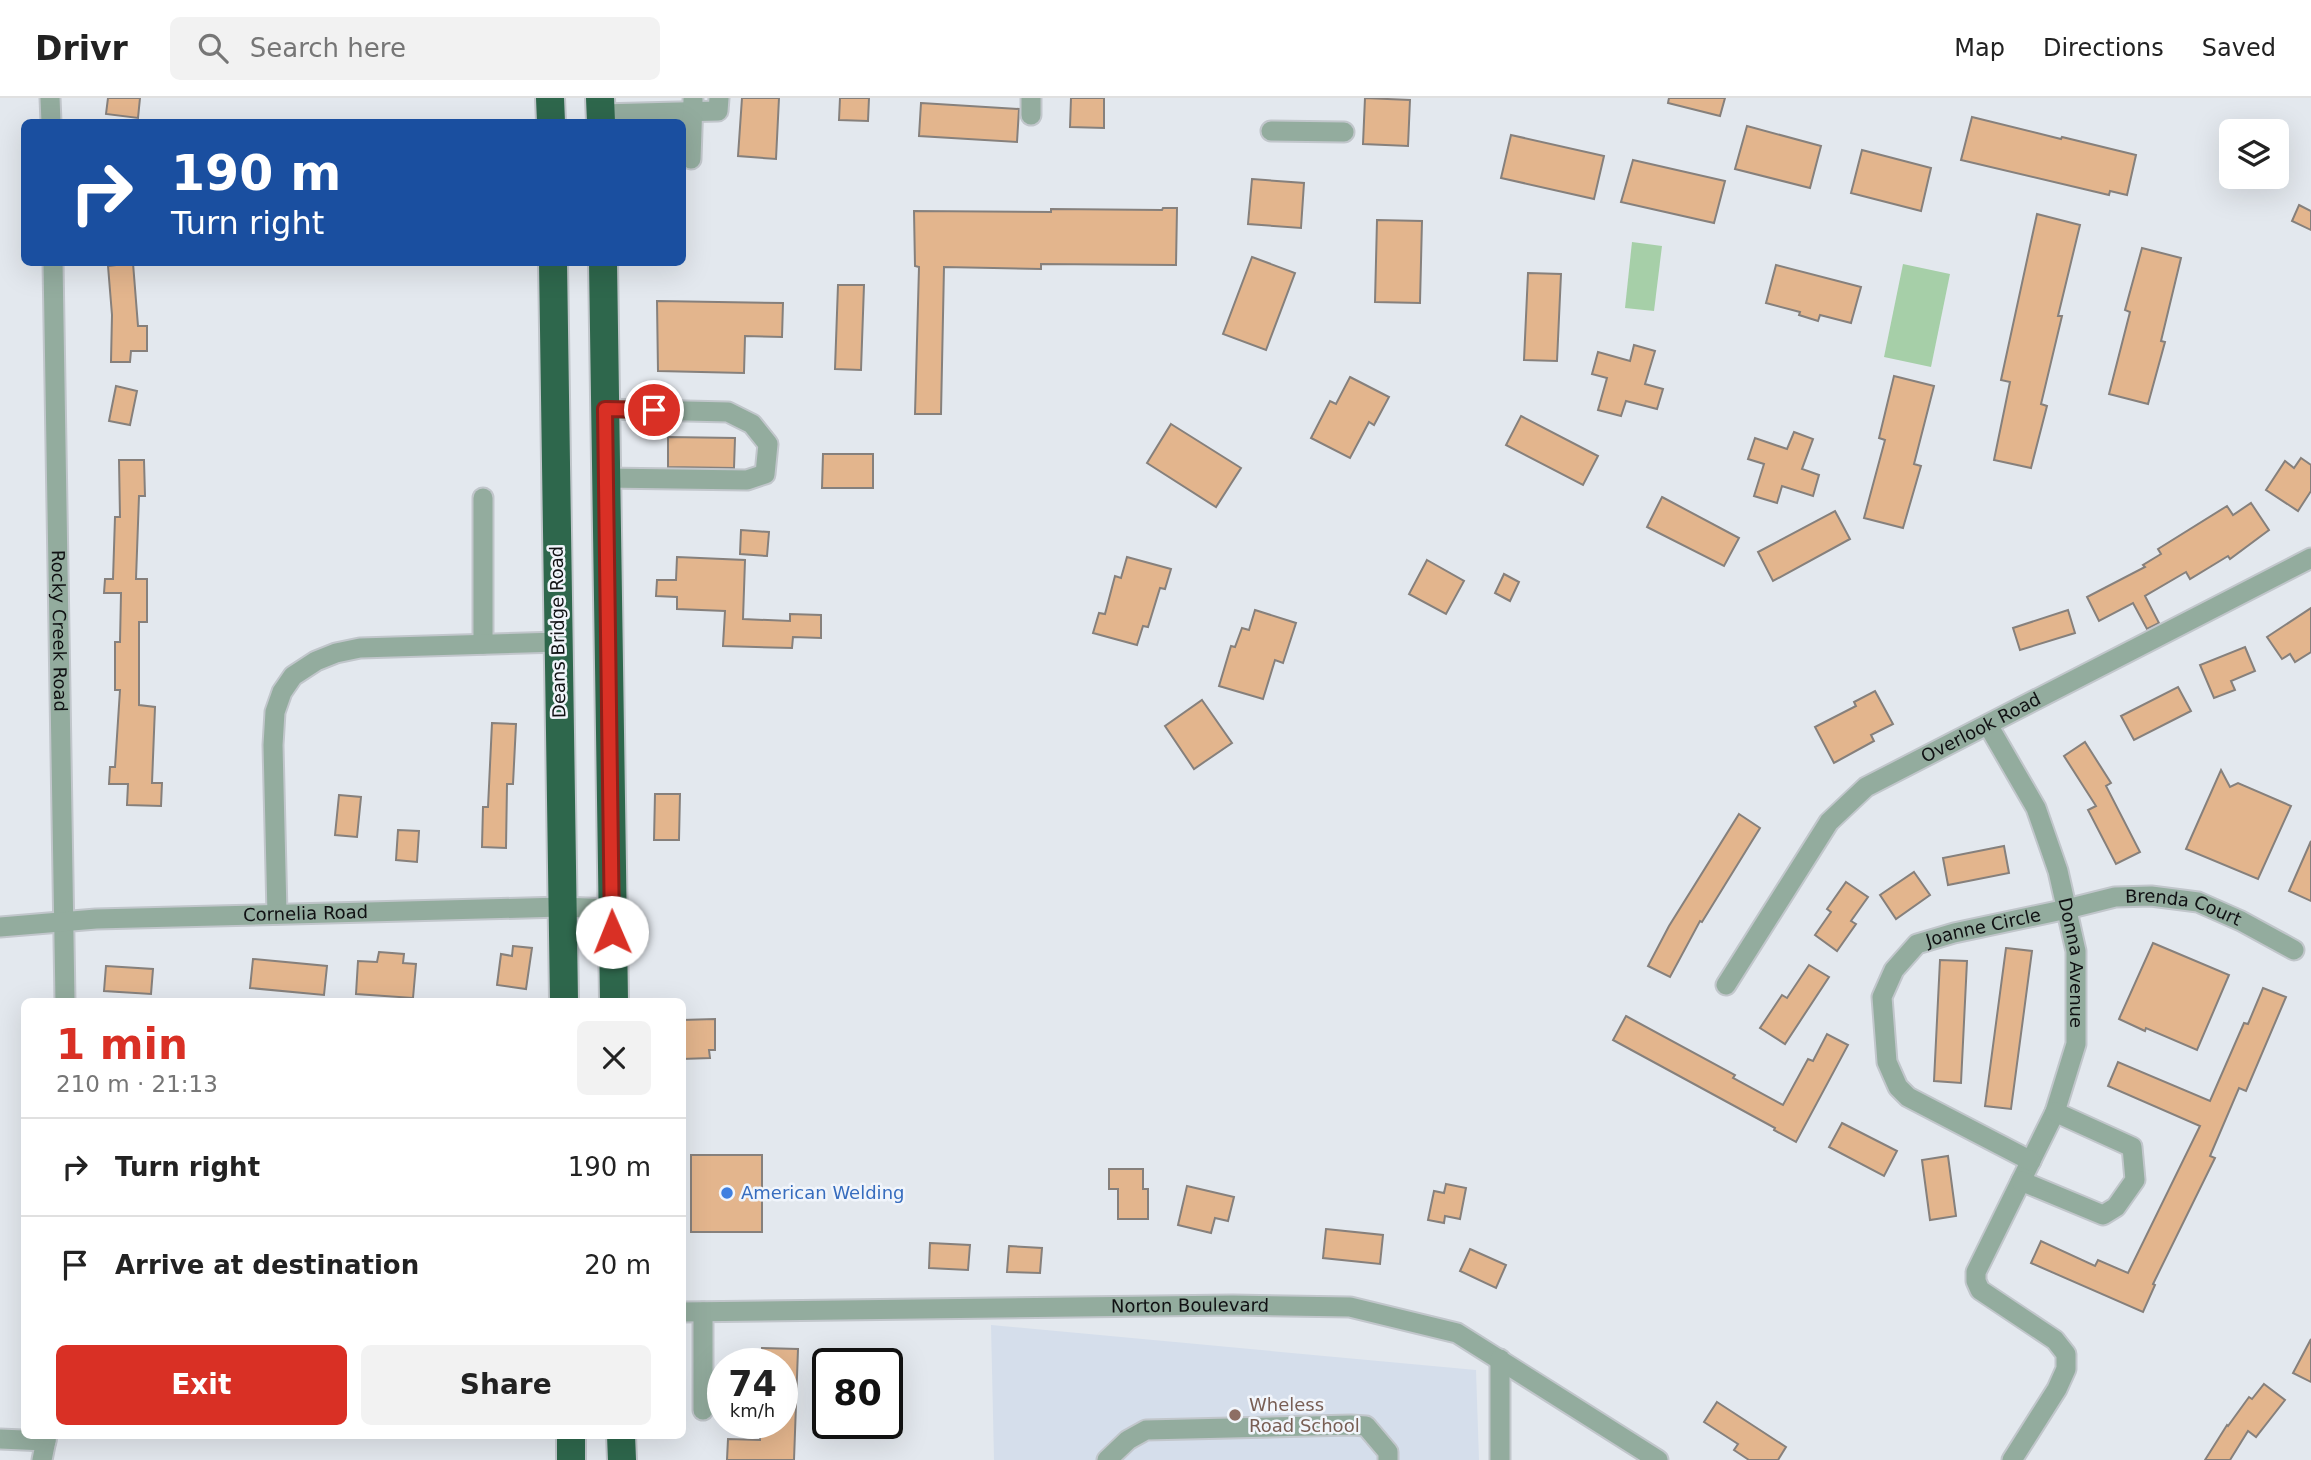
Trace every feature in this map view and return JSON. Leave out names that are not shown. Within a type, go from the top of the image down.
[{"type":"highway","points":[[550,98],[551,119]]},
{"type":"highway","name":"Deans Bridge Road","points":[[553,266],[564,998]]},
{"type":"highway","points":[[603,266],[614,998]]},
{"type":"highway","points":[[571,1439],[571,1460]]},
{"type":"highway","points":[[621,1439],[622,1460]]},
{"type":"street","points":[[50,98],[51,119]]},
{"type":"street","points":[[600,112],[693,104],[718,111],[719,98]]},
{"type":"street","points":[[691,159],[693,104]]},
{"type":"street","points":[[1271,131],[1344,132]]},
{"type":"street","name":"Rocky Creek Road","points":[[53,266],[65,998]]},
{"type":"street","points":[[605,409],[728,412],[752,424],[768,444],[765,474],[747,480],[606,478]]},
{"type":"street","points":[[483,498],[483,644]]},
{"type":"street","name":"Overlook Road","points":[[1726,985],[1829,822],[1866,787],[2311,558]]},
{"type":"street","points":[[277,914],[275,712],[282,692],[293,676],[316,661],[360,648],[559,642]]},
{"type":"street","name":"Donna Avenue","points":[[1988,725],[2036,808],[2058,871],[2076,951],[2076,1044],[2055,1112],[1979,1264],[1976,1281],[1986,1296],[2055,1340],[2066,1354],[2066,1369],[2057,1389],[2012,1460]]},
{"type":"street","name":"Brenda Court","points":[[2067,909],[2115,897],[2151,896],[2198,902],[2241,921],[2294,950]]},
{"type":"street","name":"Cornelia Road","points":[[0,928],[63,921],[277,914],[562,907],[612,909]]},
{"type":"street","name":"Joanne Circle","points":[[2031,1161],[1908,1097],[1898,1087],[1887,1062],[1882,997],[1894,970],[1917,944],[1954,933],[2067,909]]},
{"type":"street","points":[[2021,1181],[2103,1215],[2116,1207],[2135,1180],[2132,1147],[2055,1112]]},
{"type":"street","name":"Norton Boulevard","points":[[686,1312],[1206,1305],[1350,1307],[1457,1333],[1658,1460]]},
{"type":"street","points":[[703,1312],[703,1410]]},
{"type":"street","points":[[1500,1359],[1500,1460]]},
{"type":"street","points":[[1107,1460],[1128,1440],[1146,1430],[1351,1425],[1366,1426],[1388,1452],[1388,1460]]},
{"type":"street","points":[[0,1439],[45,1445]]},
{"type":"shaded area","name":"Wheless Road School","points":[[991,1325],[1476,1370],[1479,1460],[994,1460]]},
{"type":"green space","points":[[1632,242],[1662,246],[1654,311],[1625,308]]},
{"type":"green space","points":[[1903,264],[1950,274],[1931,367],[1884,357]]},
{"type":"building","points":[[108,98],[140,98],[138,118],[106,114]]},
{"type":"building","points":[[742,98],[779,98],[776,159],[738,156]]},
{"type":"building","points":[[840,98],[869,98],[868,121],[839,120]]},
{"type":"building","points":[[1071,98],[1104,98],[1104,128],[1070,127]]},
{"type":"building","points":[[1365,98],[1410,100],[1408,146],[1363,144]]},
{"type":"building","points":[[1669,98],[1725,98],[1720,116],[1668,103]]},
{"type":"building","points":[[921,103],[1019,109],[1017,142],[919,136]]},
{"type":"building","points":[[1972,117],[2136,155],[2127,195],[2110,191],[2109,195],[1961,160]]},
{"type":"building","points":[[1747,126],[1821,146],[1810,188],[1735,169]]},
{"type":"building","points":[[1511,135],[1604,156],[1594,199],[1501,178]]},
{"type":"building","points":[[1862,150],[1931,168],[1921,211],[1851,193]]},
{"type":"building","points":[[1633,160],[1725,181],[1714,223],[1621,202]]},
{"type":"building","points":[[1252,179],[1304,183],[1301,228],[1248,224]]},
{"type":"building","points":[[2299,205],[2311,211],[2311,230],[2292,221]]},
{"type":"building","points":[[1177,208],[1176,265],[1041,264],[1041,269],[944,267],[941,414],[915,414],[919,267],[915,266],[914,211],[1051,212],[1051,209]]},
{"type":"building","points":[[2037,214],[2080,225],[2058,316],[2062,316],[2041,404],[2047,406],[2031,468],[1994,460],[2010,382],[2001,380]]},
{"type":"building","points":[[1377,220],[1422,221],[1420,303],[1375,302]]},
{"type":"building","points":[[2142,248],[2181,258],[2161,341],[2165,342],[2148,404],[2109,394],[2130,312],[2125,310]]},
{"type":"building","points":[[1252,257],[1295,273],[1266,350],[1223,334]]},
{"type":"building","points":[[1776,265],[1861,287],[1851,323],[1820,315],[1818,321],[1799,315],[1800,312],[1766,303]]},
{"type":"building","points":[[108,266],[133,266],[138,326],[147,326],[147,351],[131,351],[130,362],[111,362],[112,315]]},
{"type":"building","points":[[1528,273],[1561,274],[1557,361],[1524,360]]},
{"type":"building","points":[[838,285],[864,285],[861,370],[835,369]]},
{"type":"building","points":[[657,301],[783,303],[782,337],[745,336],[744,373],[658,371]]},
{"type":"building","points":[[1634,345],[1655,351],[1645,384],[1663,389],[1657,409],[1626,401],[1621,416],[1598,410],[1607,378],[1592,374],[1598,352],[1630,361]]},
{"type":"building","points":[[1894,376],[1934,386],[1914,464],[1921,466],[1903,528],[1864,518],[1885,440],[1879,438]]},
{"type":"building","points":[[1350,377],[1389,397],[1374,425],[1369,422],[1350,458],[1311,438],[1330,401],[1336,404]]},
{"type":"building","points":[[116,386],[137,391],[130,425],[109,421]]},
{"type":"building","points":[[1521,416],[1598,456],[1583,485],[1506,445]]},
{"type":"building","points":[[1171,424],[1241,468],[1216,507],[1147,463]]},
{"type":"building","points":[[1794,432],[1813,439],[1802,469],[1819,475],[1813,496],[1782,486],[1777,503],[1754,496],[1764,464],[1748,459],[1755,438],[1787,449]]},
{"type":"building","points":[[668,437],[735,438],[734,468],[668,467]]},
{"type":"building","points":[[823,454],[873,454],[873,488],[822,488]]},
{"type":"building","points":[[2301,458],[2311,465],[2311,491],[2298,511],[2266,490],[2285,461],[2294,468]]},
{"type":"building","points":[[119,460],[144,460],[145,496],[139,496],[136,579],[147,579],[147,622],[139,622],[139,705],[155,707],[152,783],[162,783],[161,806],[127,805],[128,784],[109,784],[110,767],[115,767],[120,690],[115,690],[115,642],[120,642],[121,593],[104,593],[105,579],[113,579],[115,517],[120,517]]},
{"type":"building","points":[[1662,497],[1739,538],[1724,566],[1647,527]]},
{"type":"building","points":[[2251,503],[2269,530],[2230,559],[2228,556],[2190,579],[2186,572],[2145,596],[2159,623],[2147,629],[2133,603],[2099,621],[2087,597],[2145,567],[2143,565],[2161,554],[2158,549],[2227,506],[2233,515]]},
{"type":"building","points":[[1835,511],[1850,539],[1773,581],[1758,552]]},
{"type":"building","points":[[741,530],[769,532],[767,556],[740,554]]},
{"type":"building","points":[[677,557],[745,560],[743,619],[790,621],[790,614],[821,615],[821,638],[793,637],[792,648],[723,646],[725,611],[677,609],[677,597],[656,596],[657,580],[676,580]]},
{"type":"building","points":[[1127,557],[1171,569],[1165,589],[1160,588],[1148,627],[1143,626],[1137,645],[1093,633],[1099,613],[1105,614],[1115,576],[1121,578]]},
{"type":"building","points":[[1427,560],[1464,581],[1446,614],[1409,594]]},
{"type":"building","points":[[1504,574],[1519,582],[1510,601],[1495,593]]},
{"type":"building","points":[[2311,608],[2311,652],[2295,662],[2290,654],[2282,659],[2267,637]]},
{"type":"building","points":[[1255,610],[1296,623],[1283,663],[1275,660],[1263,699],[1219,686],[1231,646],[1235,647],[1242,628],[1249,630]]},
{"type":"building","points":[[2068,610],[2075,633],[2020,650],[2013,628]]},
{"type":"building","points":[[2245,647],[2255,671],[2231,681],[2235,690],[2214,698],[2200,665]]},
{"type":"building","points":[[2178,687],[2191,711],[2134,740],[2121,716]]},
{"type":"building","points":[[1875,691],[1893,724],[1871,735],[1874,741],[1834,763],[1815,727],[1856,706],[1854,702]]},
{"type":"building","points":[[1202,700],[1232,743],[1194,769],[1165,726]]},
{"type":"building","points":[[492,723],[516,724],[513,784],[507,784],[506,848],[482,847],[483,807],[488,807]]},
{"type":"building","points":[[2085,742],[2111,783],[2106,786],[2140,852],[2116,864],[2088,810],[2096,806],[2064,756]]},
{"type":"building","points":[[2221,770],[2230,787],[2238,783],[2291,806],[2258,879],[2186,849]]},
{"type":"building","points":[[655,794],[680,794],[679,840],[654,840]]},
{"type":"building","points":[[339,795],[361,797],[357,837],[335,835]]},
{"type":"building","points":[[1739,814],[1760,828],[1702,922],[1700,921],[1670,977],[1648,966],[1669,926]]},
{"type":"building","points":[[398,830],[419,831],[417,862],[396,860]]},
{"type":"building","points":[[2311,841],[2311,901],[2289,891]]},
{"type":"building","points":[[2004,846],[2009,873],[1948,885],[1943,858]]},
{"type":"building","points":[[1914,872],[1930,895],[1896,919],[1880,895]]},
{"type":"building","points":[[1846,882],[1868,897],[1851,921],[1856,924],[1837,951],[1815,935],[1831,912],[1827,909]]},
{"type":"building","points":[[2153,943],[2229,975],[2197,1050],[2119,1019]]},
{"type":"building","points":[[513,946],[532,948],[526,989],[497,985],[501,954],[512,956]]},
{"type":"building","points":[[2006,948],[2032,951],[2011,1109],[1985,1106]]},
{"type":"building","points":[[379,952],[404,954],[403,963],[416,964],[413,998],[356,994],[358,961],[377,962]]},
{"type":"building","points":[[253,959],[327,966],[324,995],[250,988]]},
{"type":"building","points":[[1940,960],[1967,961],[1961,1083],[1934,1081]]},
{"type":"building","points":[[1809,965],[1829,977],[1785,1044],[1760,1028],[1782,995],[1787,998]]},
{"type":"building","points":[[106,966],[153,969],[151,994],[104,991]]},
{"type":"building","points":[[2263,988],[2286,997],[2246,1091],[2239,1088],[2210,1156],[2215,1158],[2153,1284],[2155,1285],[2143,1312],[2031,1263],[2041,1241],[2095,1266],[2098,1260],[2128,1273],[2200,1126],[2108,1086],[2118,1062],[2210,1101],[2244,1023],[2248,1024]]},
{"type":"building","points":[[1626,1016],[1735,1075],[1733,1078],[1783,1105],[1808,1059],[1813,1061],[1827,1034],[1848,1045],[1796,1142],[1613,1040]]},
{"type":"building","points":[[715,1019],[715,1050],[709,1050],[710,1058],[686,1059],[686,1020]]},
{"type":"building","points":[[1842,1123],[1897,1151],[1884,1176],[1829,1147]]},
{"type":"building","name":"American Welding","points":[[691,1155],[762,1155],[762,1232],[691,1232]]},
{"type":"building","points":[[1948,1156],[1956,1216],[1930,1220],[1922,1160]]},
{"type":"building","points":[[1109,1169],[1143,1169],[1143,1189],[1148,1189],[1148,1219],[1118,1219],[1118,1189],[1109,1189]]},
{"type":"building","points":[[1446,1184],[1466,1188],[1460,1219],[1445,1216],[1444,1223],[1428,1220],[1434,1191],[1444,1193]]},
{"type":"building","points":[[1187,1186],[1234,1197],[1228,1221],[1215,1218],[1211,1233],[1178,1225]]},
{"type":"building","points":[[1326,1229],[1383,1235],[1380,1264],[1323,1258]]},
{"type":"building","points":[[930,1243],[970,1245],[968,1270],[929,1268]]},
{"type":"building","points":[[1009,1246],[1042,1248],[1040,1273],[1007,1272]]},
{"type":"building","points":[[1470,1249],[1506,1265],[1496,1288],[1460,1271]]},
{"type":"building","points":[[2311,1339],[2311,1382],[2293,1373]]},
{"type":"building","points":[[2264,1384],[2285,1400],[2256,1437],[2248,1431],[2230,1460],[2205,1460],[2227,1425],[2249,1397],[2252,1399]]},
{"type":"building","points":[[1717,1402],[1786,1447],[1778,1460],[1749,1460],[1734,1450],[1738,1444],[1704,1422]]},
{"type":"building","points":[[728,1439],[795,1439],[794,1460],[727,1460]]},
{"type":"place","name":"American Welding","points":[[727,1193]]},
{"type":"place","name":"Wheless Road School","points":[[1235,1415]]},
{"type":"route","points":[[612,932],[605,409],[654,410]]}]
